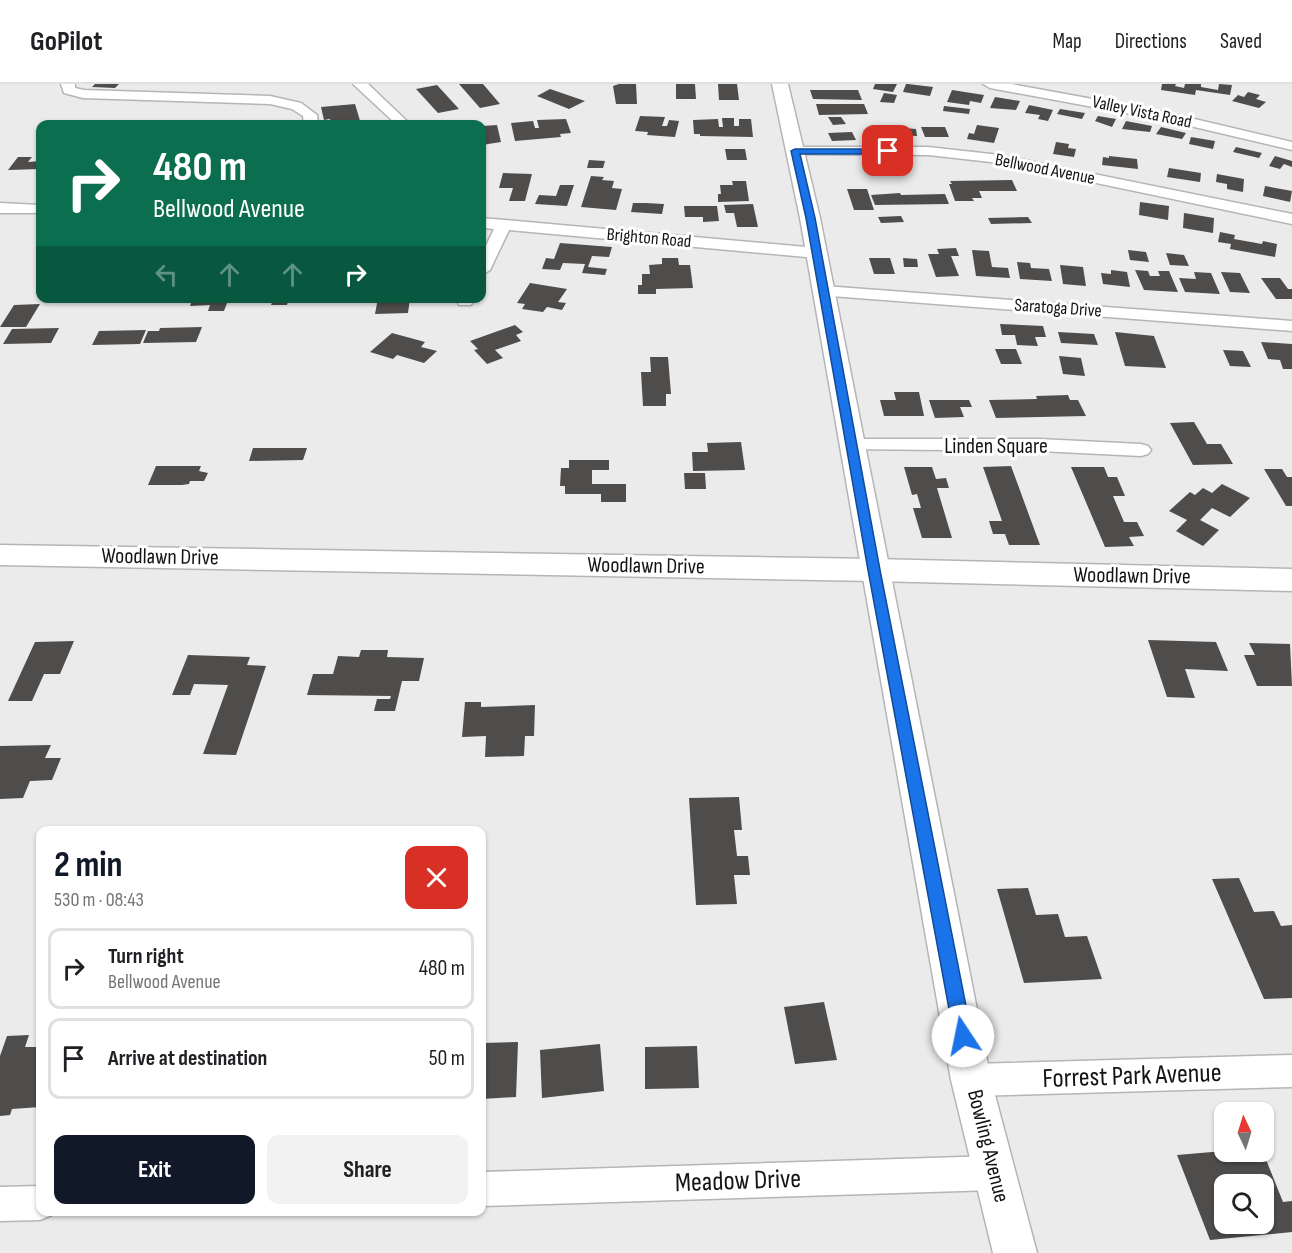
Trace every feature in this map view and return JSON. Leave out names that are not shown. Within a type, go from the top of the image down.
[{"type":"main road","name":"Woodlawn Drive","points":[[0,556],[874,570],[1292,580]]},
{"type":"street","points":[[68,84],[69,90],[83,94],[270,100],[295,105],[306,111],[311,120]]},
{"type":"street","points":[[360,84],[399,120]]},
{"type":"street","name":"Bowling Avenue","points":[[780,84],[817,253],[874,570],[971,1080],[1015,1253]]},
{"type":"street","name":"Valley Vista Road","points":[[990,84],[1169,117],[1292,146]]},
{"type":"street","name":"Bellwood Avenue","points":[[795,151],[928,151],[1000,159],[1292,219]]},
{"type":"street","points":[[0,208],[36,209]]},
{"type":"street","name":"Brighton Road","points":[[486,223],[817,253]]},
{"type":"street","points":[[486,262],[504,225]]},
{"type":"street","name":"Saratoga Drive","points":[[824,291],[1292,326]]},
{"type":"street","name":"Linden Square","points":[[852,445],[1040,445],[1141,450]]},
{"type":"street","name":"Forrest Park Avenue","points":[[971,1080],[1292,1071]]},
{"type":"street","name":"Meadow Drive","points":[[486,1189],[994,1173]]},
{"type":"street","points":[[0,1204],[36,1203]]},
{"type":"building","points":[[95,84],[119,84],[115,88],[92,87]]},
{"type":"building","points":[[459,84],[483,84],[500,104],[480,108]]},
{"type":"building","points":[[636,84],[637,104],[616,104],[613,86]]},
{"type":"building","points":[[676,84],[695,84],[696,99],[676,99]]},
{"type":"building","points":[[718,84],[737,84],[739,100],[719,100]]},
{"type":"building","points":[[875,84],[897,84],[893,92],[873,89]]},
{"type":"building","points":[[906,84],[933,87],[930,96],[903,92]]},
{"type":"building","points":[[1162,84],[1176,84],[1175,86],[1184,88],[1185,84],[1201,84],[1201,87],[1218,90],[1219,84],[1232,85],[1230,95],[1196,90],[1195,95],[1161,90]]},
{"type":"building","points":[[437,85],[459,109],[438,113],[416,89]]},
{"type":"building","points":[[550,89],[585,101],[569,109],[537,96]]},
{"type":"building","points":[[810,90],[858,90],[862,100],[813,99]]},
{"type":"building","points":[[952,90],[984,95],[981,103],[970,101],[969,105],[947,102]]},
{"type":"building","points":[[1248,92],[1260,95],[1256,99],[1266,102],[1259,108],[1232,101],[1238,95],[1244,97]]},
{"type":"building","points":[[884,93],[897,95],[894,103],[880,102]]},
{"type":"building","points":[[995,97],[1020,101],[1016,110],[990,108]]},
{"type":"building","points":[[355,104],[360,120],[324,120],[321,107]]},
{"type":"building","points":[[816,104],[864,104],[868,114],[819,115]]},
{"type":"building","points":[[1029,105],[1053,110],[1048,121],[1038,119],[1040,115],[1025,113]]},
{"type":"building","points":[[944,106],[970,109],[969,114],[943,111]]},
{"type":"building","points":[[1060,109],[1085,113],[1082,119],[1057,114]]},
{"type":"building","points":[[640,116],[665,117],[662,126],[667,126],[669,120],[679,121],[675,137],[647,135],[648,132],[635,131]]},
{"type":"building","points":[[1098,116],[1116,119],[1112,127],[1095,121]]},
{"type":"building","points":[[828,117],[841,117],[846,124],[833,125]]},
{"type":"building","points":[[722,118],[734,118],[734,126],[739,126],[739,119],[751,119],[753,137],[694,134],[693,120],[718,119],[719,127],[723,127]]},
{"type":"building","points":[[566,119],[571,133],[560,134],[561,137],[515,141],[511,123],[533,121],[535,128],[539,128],[537,120]]},
{"type":"building","points":[[1126,121],[1152,126],[1150,132],[1122,129]]},
{"type":"building","points":[[497,125],[501,142],[486,144],[486,126]]},
{"type":"building","points":[[977,125],[999,128],[994,143],[967,139],[969,133],[974,134]]},
{"type":"building","points":[[890,127],[916,129],[917,136],[890,135]]},
{"type":"building","points":[[921,127],[945,127],[949,137],[925,137]]},
{"type":"building","points":[[1161,127],[1186,133],[1182,139],[1156,134]]},
{"type":"building","points":[[852,132],[856,140],[832,141],[828,133]]},
{"type":"building","points":[[1191,137],[1215,141],[1213,149],[1189,144]]},
{"type":"building","points":[[1056,142],[1069,144],[1068,148],[1076,149],[1074,157],[1053,154]]},
{"type":"building","points":[[1236,147],[1262,153],[1259,158],[1233,152]]},
{"type":"building","points":[[725,149],[745,149],[747,160],[727,160]]},
{"type":"building","points":[[1109,156],[1137,159],[1138,169],[1102,165],[1103,157],[1109,158]]},
{"type":"building","points":[[1275,156],[1292,161],[1292,167],[1284,164],[1280,169],[1269,166]]},
{"type":"building","points":[[18,157],[32,157],[28,162],[36,161],[36,169],[8,170]]},
{"type":"building","points":[[589,160],[605,161],[603,168],[587,168]]},
{"type":"building","points":[[1169,168],[1201,173],[1200,182],[1167,177]]},
{"type":"building","points":[[503,173],[532,174],[525,201],[509,201],[513,188],[499,188]]},
{"type":"building","points":[[1217,174],[1244,179],[1243,192],[1227,189],[1227,184],[1216,182]]},
{"type":"building","points":[[591,176],[614,181],[612,188],[622,189],[616,210],[581,207]]},
{"type":"building","points":[[1012,180],[1017,191],[979,191],[982,198],[972,198],[974,201],[955,201],[949,184],[952,184],[950,181]]},
{"type":"building","points":[[732,181],[746,181],[749,201],[718,202],[718,194],[721,194],[720,185],[733,185]]},
{"type":"building","points":[[560,185],[574,185],[567,206],[535,204],[539,195],[556,196]]},
{"type":"building","points":[[1265,186],[1292,191],[1290,202],[1263,196]]},
{"type":"building","points":[[847,189],[867,189],[874,210],[854,210]]},
{"type":"building","points":[[900,193],[901,195],[945,194],[949,204],[875,205],[871,195]]},
{"type":"building","points":[[1140,202],[1169,206],[1168,220],[1139,215]]},
{"type":"building","points":[[633,203],[664,204],[662,214],[631,212]]},
{"type":"building","points":[[753,204],[758,227],[737,227],[734,213],[726,213],[724,205]]},
{"type":"building","points":[[684,206],[717,206],[719,221],[703,222],[703,217],[685,217]]},
{"type":"building","points":[[1184,213],[1214,218],[1213,233],[1183,228]]},
{"type":"building","points":[[901,216],[904,222],[881,223],[878,217]]},
{"type":"building","points":[[1028,217],[1032,223],[991,224],[988,218]]},
{"type":"building","points":[[1220,232],[1235,235],[1234,239],[1277,244],[1275,257],[1230,249],[1231,244],[1218,242]]},
{"type":"building","points":[[560,243],[612,247],[609,257],[592,256],[588,267],[607,269],[605,275],[582,273],[585,264],[563,263],[560,270],[542,269],[546,258],[554,259]]},
{"type":"building","points":[[956,248],[959,256],[951,256],[959,276],[936,277],[928,254],[939,254],[937,249]]},
{"type":"building","points":[[972,250],[989,251],[992,267],[1008,268],[1010,278],[976,276]]},
{"type":"building","points":[[1128,250],[1146,252],[1149,262],[1130,260]]},
{"type":"building","points":[[1166,253],[1184,255],[1189,266],[1170,265]]},
{"type":"building","points":[[662,258],[678,258],[679,265],[690,265],[693,288],[656,289],[656,294],[638,294],[638,285],[642,285],[642,274],[650,274],[649,265],[662,264]]},
{"type":"building","points":[[869,258],[890,258],[895,274],[874,274]]},
{"type":"building","points":[[903,258],[917,259],[918,267],[904,267]]},
{"type":"building","points":[[1017,262],[1030,263],[1031,268],[1049,269],[1052,281],[1020,279]]},
{"type":"building","points":[[1060,265],[1083,267],[1086,286],[1063,284]]},
{"type":"building","points":[[1111,270],[1127,272],[1130,287],[1103,284],[1101,273],[1111,274]]},
{"type":"building","points":[[1135,270],[1148,271],[1150,276],[1160,276],[1158,271],[1169,271],[1178,292],[1144,290]]},
{"type":"building","points":[[1194,272],[1211,273],[1220,294],[1185,292],[1179,278],[1196,279]]},
{"type":"building","points":[[1221,272],[1240,273],[1250,293],[1230,292]]},
{"type":"building","points":[[1261,278],[1280,278],[1288,289],[1292,289],[1292,299],[1276,299]]},
{"type":"building","points":[[530,283],[567,289],[558,302],[566,303],[562,310],[547,307],[543,312],[522,309],[525,304],[517,303]]},
{"type":"building","points":[[191,303],[227,303],[224,311],[208,311],[210,305],[190,306]]},
{"type":"building","points":[[272,303],[288,303],[287,305],[271,305]]},
{"type":"building","points":[[377,303],[409,303],[408,313],[375,314]]},
{"type":"building","points":[[40,304],[26,327],[0,327],[14,305]]},
{"type":"building","points":[[1000,324],[1043,326],[1046,337],[1035,337],[1038,346],[1017,345],[1015,335],[1002,335]]},
{"type":"building","points":[[515,325],[523,332],[516,335],[521,341],[495,350],[503,358],[487,364],[474,350],[478,349],[470,341]]},
{"type":"building","points":[[202,327],[196,342],[143,343],[148,331],[159,331],[160,328]]},
{"type":"building","points":[[59,328],[51,343],[3,344],[12,329]]},
{"type":"building","points":[[146,330],[140,344],[92,345],[99,331]]},
{"type":"building","points":[[1058,332],[1094,334],[1098,345],[1061,343]]},
{"type":"building","points":[[1115,332],[1154,336],[1166,368],[1125,366]]},
{"type":"building","points":[[392,333],[425,342],[421,347],[437,351],[424,363],[397,355],[393,359],[370,352]]},
{"type":"building","points":[[1261,342],[1292,344],[1292,369],[1283,369],[1280,360],[1268,359]]},
{"type":"building","points":[[995,349],[1016,349],[1022,364],[1001,364]]},
{"type":"building","points":[[1223,350],[1243,351],[1251,367],[1230,366]]},
{"type":"building","points":[[1059,356],[1081,358],[1085,376],[1063,374]]},
{"type":"building","points":[[650,357],[668,357],[671,394],[666,394],[666,406],[643,406],[641,372],[651,372]]},
{"type":"building","points":[[894,392],[919,392],[924,416],[884,416],[880,400],[896,400]]},
{"type":"building","points":[[1068,395],[1070,400],[1078,400],[1086,416],[996,418],[989,400],[1037,399],[1036,396]]},
{"type":"building","points":[[929,400],[969,400],[972,407],[960,407],[964,417],[935,418]]},
{"type":"building","points":[[1194,422],[1207,444],[1221,444],[1233,464],[1193,465],[1170,423]]},
{"type":"building","points":[[741,442],[745,470],[693,471],[692,452],[708,452],[707,443]]},
{"type":"building","points":[[253,448],[307,448],[303,460],[249,461]]},
{"type":"building","points":[[569,460],[609,460],[609,470],[592,470],[592,484],[626,484],[626,502],[601,502],[601,494],[565,494],[565,486],[560,486],[561,468],[569,468]]},
{"type":"building","points":[[156,466],[201,466],[199,471],[208,473],[204,481],[190,481],[189,484],[148,485]]},
{"type":"building","points":[[1011,466],[1040,545],[1009,545],[1005,534],[993,534],[989,521],[1002,521],[983,467]]},
{"type":"building","points":[[904,467],[932,467],[936,479],[946,478],[949,488],[937,488],[952,538],[922,538],[913,508],[921,508],[917,494],[912,495]]},
{"type":"building","points":[[1071,467],[1104,467],[1108,477],[1117,477],[1125,496],[1113,496],[1124,522],[1137,522],[1144,536],[1129,537],[1134,546],[1105,547]]},
{"type":"building","points":[[1264,469],[1282,469],[1287,477],[1292,477],[1292,506],[1286,506]]},
{"type":"building","points":[[684,473],[705,473],[706,489],[685,489]]},
{"type":"building","points":[[1222,484],[1250,498],[1230,517],[1212,508],[1200,520],[1219,530],[1203,546],[1176,531],[1187,520],[1169,511],[1190,492],[1195,495],[1203,488],[1212,493]]},
{"type":"building","points":[[1148,640],[1216,642],[1228,671],[1185,669],[1195,698],[1167,697]]},
{"type":"building","points":[[74,641],[60,674],[44,674],[32,701],[8,701],[35,642]]},
{"type":"building","points":[[1249,643],[1290,644],[1292,686],[1257,686],[1244,655],[1255,655]]},
{"type":"building","points":[[361,650],[388,650],[387,657],[424,658],[419,681],[402,681],[395,711],[374,711],[377,699],[390,699],[391,696],[307,695],[313,674],[333,674],[338,656],[359,657]]},
{"type":"building","points":[[188,655],[250,657],[247,665],[266,666],[236,755],[203,754],[228,685],[194,684],[190,695],[172,695]]},
{"type":"building","points":[[465,702],[481,702],[481,707],[535,705],[534,736],[525,736],[524,756],[485,757],[486,736],[462,737]]},
{"type":"building","points":[[51,745],[45,758],[61,758],[52,780],[30,781],[23,798],[0,799],[0,746]]},
{"type":"building","points":[[739,797],[742,830],[734,830],[737,856],[748,856],[750,875],[734,875],[737,904],[696,905],[689,798]]},
{"type":"building","points":[[1239,878],[1254,912],[1274,911],[1281,926],[1292,925],[1292,998],[1264,999],[1212,879]]},
{"type":"building","points":[[1028,888],[1036,915],[1058,914],[1065,937],[1087,936],[1102,979],[1024,983],[997,889]]},
{"type":"building","points":[[824,1002],[837,1060],[795,1064],[784,1007]]},
{"type":"building","points":[[29,1035],[25,1047],[36,1047],[36,1107],[12,1109],[10,1115],[0,1116],[0,1056],[7,1036]]},
{"type":"building","points":[[518,1042],[516,1097],[486,1099],[486,1043]]},
{"type":"building","points":[[600,1044],[604,1091],[542,1098],[540,1050]]},
{"type":"building","points":[[697,1046],[699,1088],[645,1089],[645,1047]]},
{"type":"building","points":[[1214,1152],[1214,1162],[1267,1162],[1272,1174],[1214,1174],[1214,1234],[1272,1234],[1210,1240],[1177,1155]]},
{"type":"building","points":[[1274,1180],[1283,1202],[1292,1201],[1292,1232],[1274,1234]]},
{"type":"route","points":[[888,151],[795,151],[810,218],[874,570],[963,1036]]}]
